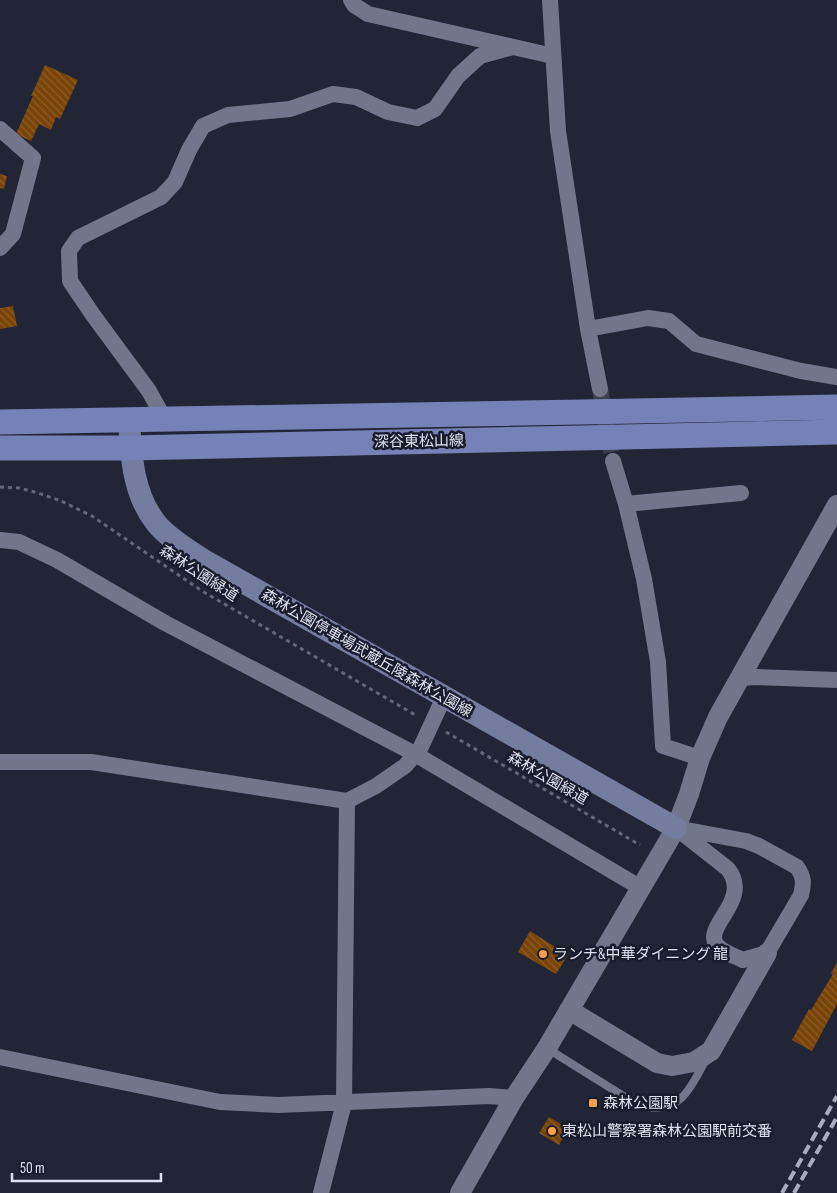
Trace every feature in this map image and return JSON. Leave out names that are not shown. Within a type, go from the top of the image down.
[{"type":"main road","name":"深谷東松山線","points":[[0,422],[837,407]]},
{"type":"main road","name":"森林公園停車場武蔵丘陵森林公園線","points":[[129,420],[130,448],[135,477],[143,502],[156,524],[178,543],[210,564],[676,828]]},
{"type":"main road","name":"深谷東松山線","points":[[0,448],[130,448],[837,432]]},
{"type":"street","points":[[351,0],[354,6],[368,14],[553,56]]},
{"type":"street","points":[[550,0],[558,131],[588,329],[600,388]]},
{"type":"street","points":[[165,420],[150,391],[70,281],[69,251],[78,238],[161,197],[175,182],[189,150],[203,126],[228,115],[290,109],[333,94],[356,97],[388,112],[418,118],[435,109],[458,76],[480,56],[513,47]]},
{"type":"street","points":[[0,129],[33,158],[13,234],[0,248]]},
{"type":"street","points":[[588,329],[648,318],[669,321],[696,344],[801,371],[837,377]]},
{"type":"street","points":[[613,460],[644,579],[658,662],[663,746],[700,758]]},
{"type":"street","points":[[626,504],[741,493]]},
{"type":"street","points":[[460,1193],[514,1098],[547,1048],[676,828],[700,758],[718,717],[837,505]]},
{"type":"street","points":[[0,540],[19,542],[57,560],[165,623],[415,754],[641,888]]},
{"type":"street","points":[[740,678],[837,680]]},
{"type":"street","points":[[0,762],[92,762],[347,801],[376,786],[405,766],[420,748],[444,697]]},
{"type":"street","points":[[321,1193],[344,1102],[347,801]]},
{"type":"street","points":[[569,1010],[657,1063],[672,1066],[694,1062],[711,1051],[802,894],[804,879],[797,867],[759,846],[746,841],[676,828]]},
{"type":"street","points":[[676,828],[733,875],[735,882],[733,899],[714,937],[721,949],[743,960],[750,969],[750,984]]},
{"type":"street","points":[[743,960],[767,953]]},
{"type":"street","points":[[1,1057],[220,1102],[278,1105],[489,1096],[514,1098]]},
{"type":"lane","points":[[547,1048],[633,1102],[648,1107],[662,1108],[677,1102],[687,1093],[711,1051]]},
{"type":"path","name":"森林公園緑道","points":[[0,487],[19,488],[38,493],[61,501],[92,516],[202,591],[640,845]]},
{"type":"building","points":[[45,65],[78,80],[60,119],[56,117],[51,130],[39,124],[31,141],[16,134]]},
{"type":"building","points":[[0,174],[7,176],[4,189],[0,188]]},
{"type":"building","points":[[13,306],[17,326],[0,329],[0,308]]},
{"type":"building","name":"ランチ&中華ダイニング 龍","points":[[530,931],[568,955],[556,974],[518,952]]},
{"type":"building","points":[[837,963],[837,1004],[812,1051],[792,1040],[809,1009],[811,1010],[833,974],[831,973]]},
{"type":"building","points":[[549,1117],[568,1128],[559,1145],[539,1133]]},
{"type":"tunnel","points":[[600,389],[613,461]]},
{"type":"railway","points":[[782,1193],[837,1096]]},
{"type":"railway","points":[[794,1193],[837,1117]]},
{"type":"place","name":"ランチ&中華ダイニング 龍","points":[[543,954]]},
{"type":"place","name":"森林公園駅","points":[[593,1103]]},
{"type":"place","name":"東松山警察署森林公園駅前交番","points":[[552,1131]]}]
